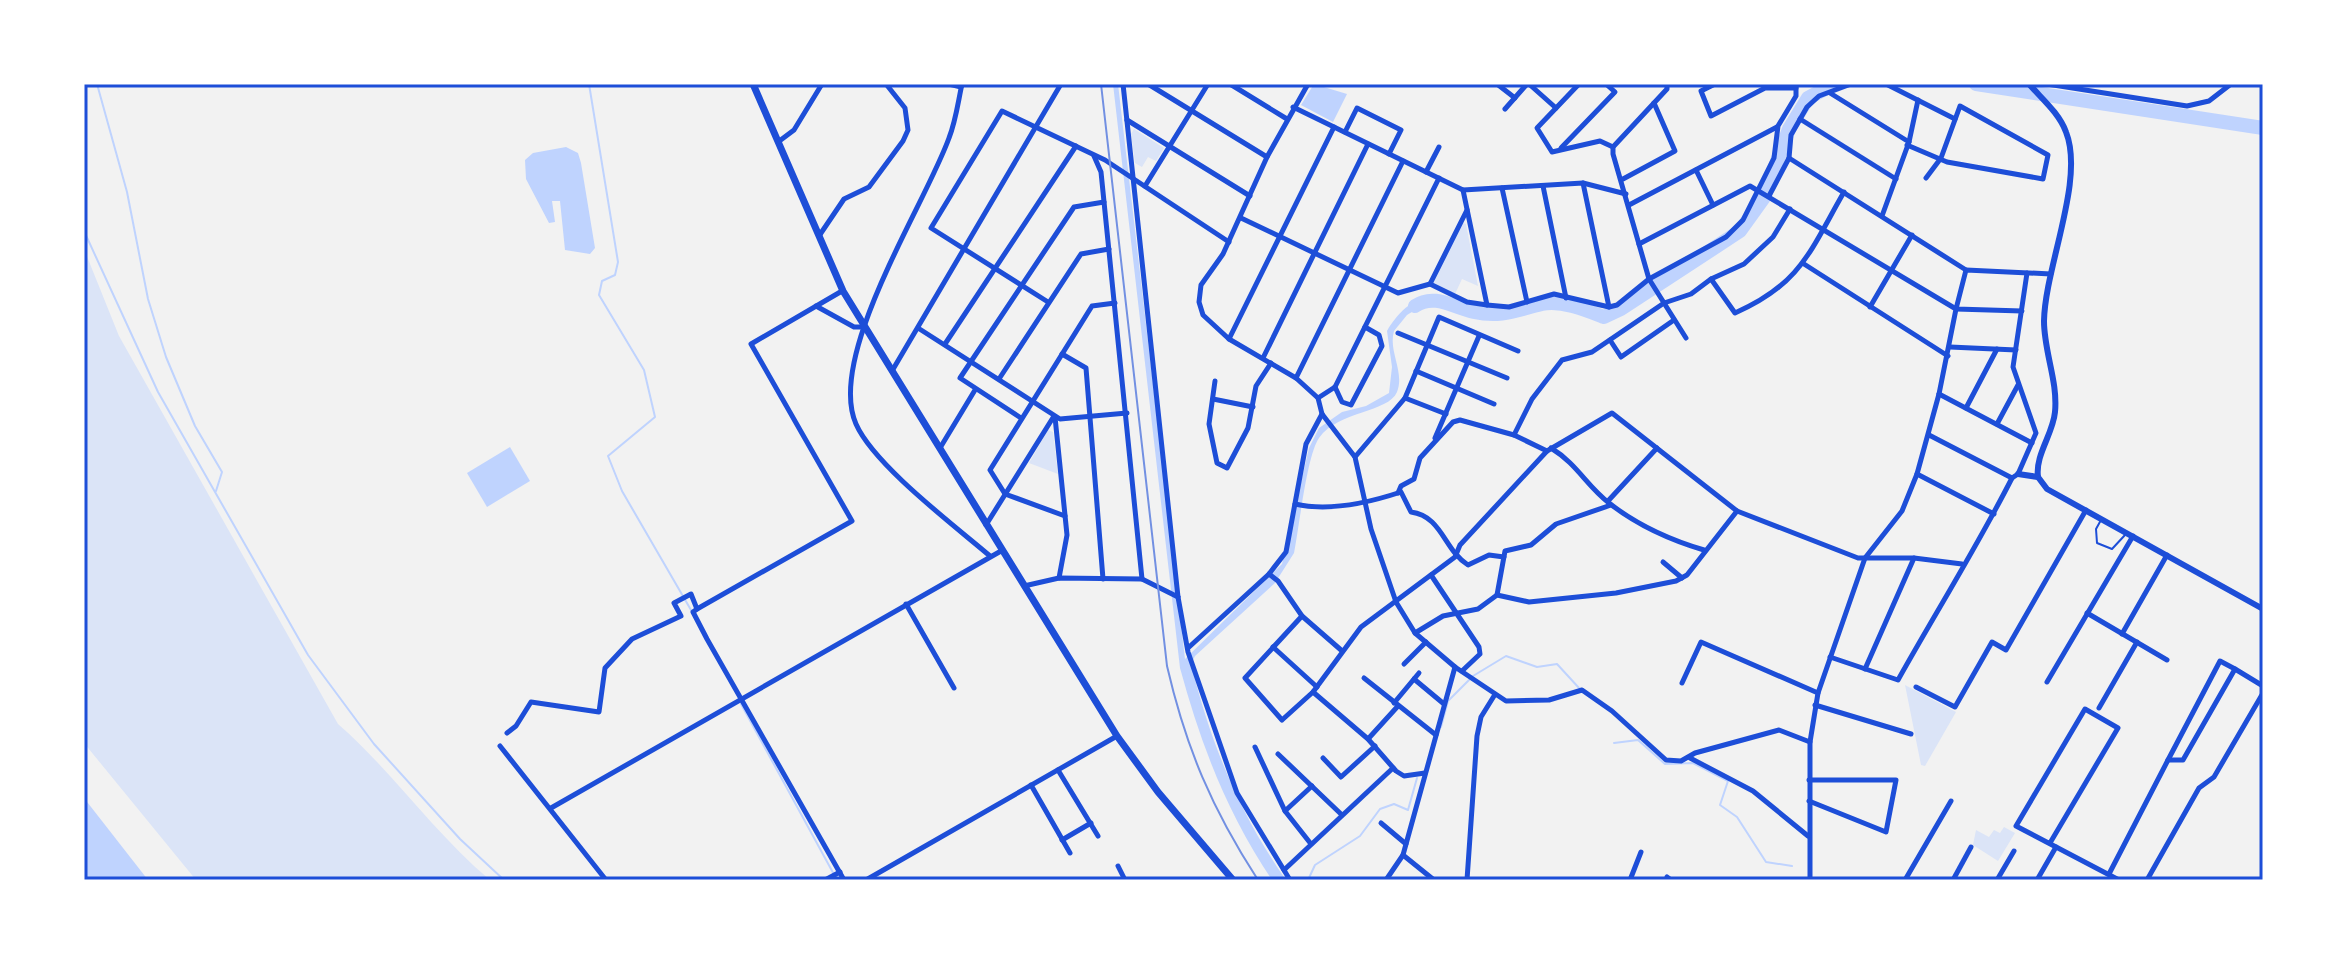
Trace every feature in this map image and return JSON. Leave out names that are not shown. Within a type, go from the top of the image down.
[{"type":"main road","points":[[753,84],[818,238],[864,327],[1117,736],[1158,792],[1231,879]]},
{"type":"street","points":[[778,142],[794,130],[822,84]]},
{"type":"street","points":[[818,238],[844,199],[869,187],[908,130],[905,108],[886,84]]},
{"type":"street","points":[[949,84],[962,86],[949,138],[864,327],[851,373],[855,423],[876,453],[990,556]]},
{"type":"street","points":[[892,371],[1061,84]]},
{"type":"street","points":[[1123,84],[1177,596],[1188,650],[1237,793],[1290,880]]},
{"type":"street","points":[[1148,84],[1267,157]]},
{"type":"street","points":[[1145,186],[1208,84]]},
{"type":"street","points":[[1230,84],[1287,119]]},
{"type":"street","points":[[1298,84],[1306,86],[1267,157],[1229,242],[1201,285],[1199,302],[1206,319],[1229,339],[1296,378],[1318,398],[1322,414],[1355,457],[1365,504],[1396,602],[1415,633],[1455,667],[1494,696],[1506,701],[1549,700],[1582,690],[1612,711],[1666,760],[1690,758],[1753,791],[1808,837]]},
{"type":"street","points":[[1497,84],[1515,98]]},
{"type":"street","points":[[1505,109],[1528,84],[1556,108]]},
{"type":"street","points":[[1579,84],[1537,128],[1552,152],[1600,141],[1613,147],[1650,281],[1686,338]]},
{"type":"street","points":[[1561,148],[1615,92],[1606,84]]},
{"type":"street","points":[[1613,147],[1667,87],[1677,84]]},
{"type":"street","points":[[1241,218],[1398,293],[1430,284],[1467,302],[1487,305],[1509,307],[1554,294],[1609,307],[1617,305],[1650,281],[1726,237],[1743,220],[1774,158],[1778,126],[1796,96],[1796,86],[1765,86],[1711,116],[1701,91],[1715,84]]},
{"type":"street","points":[[1768,195],[1789,158],[1791,135],[1807,107],[1829,92],[1851,84]]},
{"type":"street","points":[[1886,84],[1955,119]]},
{"type":"street","points":[[2029,84],[2058,117],[2069,143],[2071,168],[2044,321],[2055,393],[2051,433],[2039,458],[2038,477],[2047,489],[2263,609]]},
{"type":"street","points":[[2047,84],[2187,106],[2209,101],[2231,84]]},
{"type":"street","points":[[1829,92],[1908,144],[1941,158],[2043,179],[2048,155],[1960,106],[1941,158],[1926,178]]},
{"type":"street","points":[[1882,216],[1908,144],[1918,100]]},
{"type":"street","points":[[1623,179],[1675,151],[1654,103]]},
{"type":"street","points":[[1293,107],[1463,190],[1583,183],[1626,194]]},
{"type":"street","points":[[1345,132],[1357,108],[1401,130],[1389,154]]},
{"type":"street","points":[[1048,302],[931,228],[1002,111],[1121,171],[1229,242]]},
{"type":"street","points":[[1800,119],[1896,179]]},
{"type":"street","points":[[1126,120],[1250,196]]},
{"type":"street","points":[[1629,205],[1778,126]]},
{"type":"street","points":[[1229,339],[1334,127]]},
{"type":"street","points":[[1263,359],[1368,144]]},
{"type":"street","points":[[945,344],[1076,146]]},
{"type":"street","points":[[1426,172],[1439,147]]},
{"type":"street","points":[[1093,155],[1101,172],[1142,579]]},
{"type":"street","points":[[1789,158],[1966,270],[2051,274]]},
{"type":"street","points":[[1296,378],[1403,161]]},
{"type":"street","points":[[1696,170],[1713,205]]},
{"type":"street","points":[[1318,398],[1335,387],[1439,178]]},
{"type":"street","points":[[1583,183],[1609,307]]},
{"type":"street","points":[[1543,186],[1567,299]]},
{"type":"street","points":[[1639,244],[1750,186],[1956,309],[2022,311]]},
{"type":"street","points":[[1502,188],[1527,302]]},
{"type":"street","points":[[1463,190],[1487,305]]},
{"type":"street","points":[[1711,279],[1735,313],[1774,294],[1804,264],[1844,192]]},
{"type":"street","points":[[1021,418],[960,378],[1074,207],[1104,202]]},
{"type":"street","points":[[1430,284],[1467,209]]},
{"type":"street","points":[[1514,435],[1532,399],[1562,360],[1592,352],[1664,303],[1691,294],[1711,279],[1744,264],[1760,252],[1790,209]]},
{"type":"street","points":[[1870,307],[1912,235]]},
{"type":"street","points":[[999,379],[1081,254],[1109,249]]},
{"type":"street","points":[[1804,264],[1948,356]]},
{"type":"street","points":[[1810,880],[1810,742],[1818,693],[1865,558],[1902,511],[1917,474],[1939,394],[1966,270]]},
{"type":"street","points":[[1830,657],[1898,680],[2032,443],[2034,429],[2013,367],[2027,273]]},
{"type":"street","points":[[843,291],[751,344],[852,521],[693,612],[844,880]]},
{"type":"street","points":[[1065,516],[1005,494],[990,470],[1092,306],[1115,303]]},
{"type":"street","points":[[816,306],[854,327],[864,327]]},
{"type":"street","points":[[1355,457],[1405,398],[1439,317],[1518,351]]},
{"type":"street","points":[[1610,340],[1621,357],[1674,320]]},
{"type":"street","points":[[1335,387],[1342,402],[1351,405],[1382,346],[1379,335],[1365,326]]},
{"type":"street","points":[[918,328],[1060,419],[1127,413]]},
{"type":"street","points":[[1398,333],[1507,378]]},
{"type":"street","points":[[1432,443],[1479,336]]},
{"type":"street","points":[[1950,347],[2016,350]]},
{"type":"street","points":[[1966,408],[1997,349]]},
{"type":"street","points":[[1062,354],[1086,368],[1103,579]]},
{"type":"street","points":[[1215,381],[1209,424],[1217,463],[1227,468],[1248,428],[1256,386],[1271,363]]},
{"type":"street","points":[[1416,371],[1494,404]]},
{"type":"street","points":[[1997,424],[2019,384]]},
{"type":"street","points":[[940,448],[975,390]]},
{"type":"street","points":[[1939,394],[2032,443]]},
{"type":"street","points":[[1405,398],[1446,414]]},
{"type":"street","points":[[1213,399],[1253,407]]},
{"type":"street","points":[[1302,616],[1245,678],[1258,689],[1261,700],[1282,720],[1315,690],[1341,650],[1361,627],[1455,557],[1460,545],[1549,450],[1612,413],[1737,511],[1865,558],[1914,558],[1962,564]]},
{"type":"street","points":[[1188,650],[1270,575],[1286,552],[1306,444],[1322,414]]},
{"type":"street","points":[[986,525],[1054,416]]},
{"type":"street","points":[[1054,416],[1067,535],[1059,578]]},
{"type":"street","points":[[1398,493],[1401,486],[1414,479],[1420,458],[1432,443],[1453,422],[1460,420],[1514,435],[1549,450],[1581,470],[1588,483],[1609,503],[1652,531],[1704,550]]},
{"type":"street","points":[[2034,429],[2051,433]]},
{"type":"street","points":[[1929,435],[2015,476],[2038,477]]},
{"type":"street","points":[[1415,633],[1431,621],[1478,609],[1497,595],[1505,551],[1531,545],[1556,524],[1609,503],[1657,448]]},
{"type":"street","points":[[1917,474],[1994,514]]},
{"type":"street","points":[[1295,504],[1307,507],[1365,504],[1401,492],[1411,512],[1425,514],[1434,522],[1455,557],[1468,565],[1489,555],[1504,557]]},
{"type":"street","points":[[1916,687],[1955,707],[1992,642],[2006,650],[2086,510]]},
{"type":"street","points":[[1497,595],[1529,602],[1616,593],[1682,578],[1737,511]]},
{"type":"street","points":[[2047,682],[2130,534]]},
{"type":"street","points":[[551,808],[1001,551]]},
{"type":"street","points":[[2122,634],[2167,555]]},
{"type":"street","points":[[1865,669],[1914,558]]},
{"type":"street","points":[[1663,562],[1682,578]]},
{"type":"street","points":[[1270,575],[1278,581],[1302,616],[1341,650]]},
{"type":"street","points":[[1431,575],[1460,615],[1480,654],[1462,671]]},
{"type":"street","points":[[1024,586],[1059,578],[1142,579],[1177,596]]},
{"type":"street","points":[[507,733],[516,726],[531,702],[599,712],[605,668],[632,639],[681,616],[674,603],[687,595],[691,594],[697,609]]},
{"type":"street","points":[[906,604],[954,688]]},
{"type":"street","points":[[2087,613],[2167,660]]},
{"type":"street","points":[[1404,664],[1426,642]]},
{"type":"street","points":[[1682,683],[1701,642],[1818,693]]},
{"type":"street","points":[[2099,708],[2137,642]]},
{"type":"street","points":[[1273,647],[1375,746],[1393,768],[1404,776],[1425,773]]},
{"type":"street","points":[[2109,874],[2220,661],[2263,686]]},
{"type":"street","points":[[1386,880],[1403,855],[1455,667]]},
{"type":"street","points":[[2168,760],[2183,760],[2235,669]]},
{"type":"street","points":[[1368,739],[1416,676],[1444,704]]},
{"type":"street","points":[[1364,678],[1436,735]]},
{"type":"street","points":[[2147,880],[2199,788],[2214,777],[2263,693]]},
{"type":"street","points":[[1467,880],[1478,726],[1494,696]]},
{"type":"street","points":[[1815,705],[1911,734]]},
{"type":"street","points":[[2050,843],[2118,728],[2085,709],[2016,826],[2119,880]]},
{"type":"street","points":[[1690,758],[1695,753],[1779,730],[1810,742]]},
{"type":"street","points":[[866,880],[1117,736]]},
{"type":"street","points":[[500,746],[606,880]]},
{"type":"street","points":[[1323,758],[1341,777],[1375,746]]},
{"type":"street","points":[[1255,747],[1285,811],[1311,844]]},
{"type":"street","points":[[1278,754],[1342,815]]},
{"type":"street","points":[[1284,870],[1393,768]]},
{"type":"street","points":[[1058,770],[1098,836]]},
{"type":"street","points":[[1809,780],[1896,780],[1886,832],[1809,801]]},
{"type":"street","points":[[1031,785],[1070,853]]},
{"type":"street","points":[[1285,811],[1312,786]]},
{"type":"street","points":[[1905,880],[1951,801]]},
{"type":"street","points":[[1062,840],[1091,823]]},
{"type":"street","points":[[1381,823],[1406,844]]},
{"type":"street","points":[[1953,880],[1971,847]]},
{"type":"street","points":[[2037,880],[2056,847]]},
{"type":"street","points":[[1997,880],[2014,851]]},
{"type":"street","points":[[1630,880],[1641,852]]},
{"type":"street","points":[[1403,855],[1434,880]]},
{"type":"street","points":[[1118,866],[1125,880]]},
{"type":"street","points":[[825,880],[840,872]]},
{"type":"lane","points":[[2102,519],[2095,537],[2107,549],[2118,546],[2130,534]]},
{"type":"shaded area","points":[[1134,129],[1164,148],[1156,161],[1148,157],[1142,167],[1135,163],[1131,134]]},
{"type":"shaded area","points":[[1461,222],[1466,224],[1478,286],[1462,279],[1455,294],[1432,283]]},
{"type":"shaded area","points":[[84,249],[119,336],[338,724],[450,843],[490,880],[196,880],[84,743]]},
{"type":"shaded area","points":[[1048,430],[1053,432],[1058,474],[1029,463]]},
{"type":"shaded area","points":[[1905,685],[1956,712],[1925,766],[1921,765]]},
{"type":"shaded area","points":[[2004,827],[2015,833],[1998,861],[1973,845],[1976,830],[1989,837],[1994,830],[2000,833]]},
{"type":"water","points":[[1113,84],[1118,84],[1185,659],[1282,564],[1309,448],[1319,428],[1342,412],[1366,406],[1389,393],[1392,367],[1387,331],[1413,302],[1436,297],[1407,315],[1394,331],[1393,346],[1399,384],[1392,399],[1338,422],[1319,438],[1307,475],[1294,553],[1275,583],[1195,656],[1191,664],[1228,777],[1254,829],[1286,880],[1272,880],[1229,804],[1206,751],[1180,668]]},
{"type":"water","points":[[1314,84],[1347,94],[1333,122],[1301,105]]},
{"type":"water","points":[[566,147],[578,153],[581,163],[595,248],[590,254],[565,250],[560,201],[552,201],[555,222],[549,223],[526,179],[525,160],[533,153]]},
{"type":"water","points":[[510,447],[530,481],[487,507],[467,473]]},
{"type":"water","points":[[84,798],[148,880],[84,880]]},
{"type":"waterway","points":[[97,84],[127,192],[148,299],[166,357],[195,426],[222,472],[216,491]]},
{"type":"waterway","points":[[589,84],[618,262],[615,275],[602,281],[599,295],[644,370],[655,417],[608,456],[622,491],[691,610]]},
{"type":"waterway","points":[[1415,306],[1436,301],[1492,314],[1558,303],[1604,317],[1621,309],[1740,231],[1763,199],[1789,129],[1808,98],[1834,84]]},
{"type":"waterway","points":[[1976,84],[2263,128]]},
{"type":"waterway","points":[[84,231],[158,392],[308,655],[374,744],[460,839],[504,880]]},
{"type":"waterway","points":[[1441,727],[1448,701],[1473,676],[1506,656],[1537,667],[1557,664],[1579,688]]},
{"type":"waterway","points":[[741,704],[837,880]]},
{"type":"waterway","points":[[1614,743],[1638,740],[1665,764],[1693,763],[1728,781],[1720,805],[1737,817],[1766,862],[1792,866]]},
{"type":"waterway","points":[[1308,880],[1315,865],[1360,836],[1380,809],[1394,804],[1408,810],[1417,778]]},
{"type":"railway","points":[[1101,84],[1167,666],[1202,777],[1258,880]]}]
